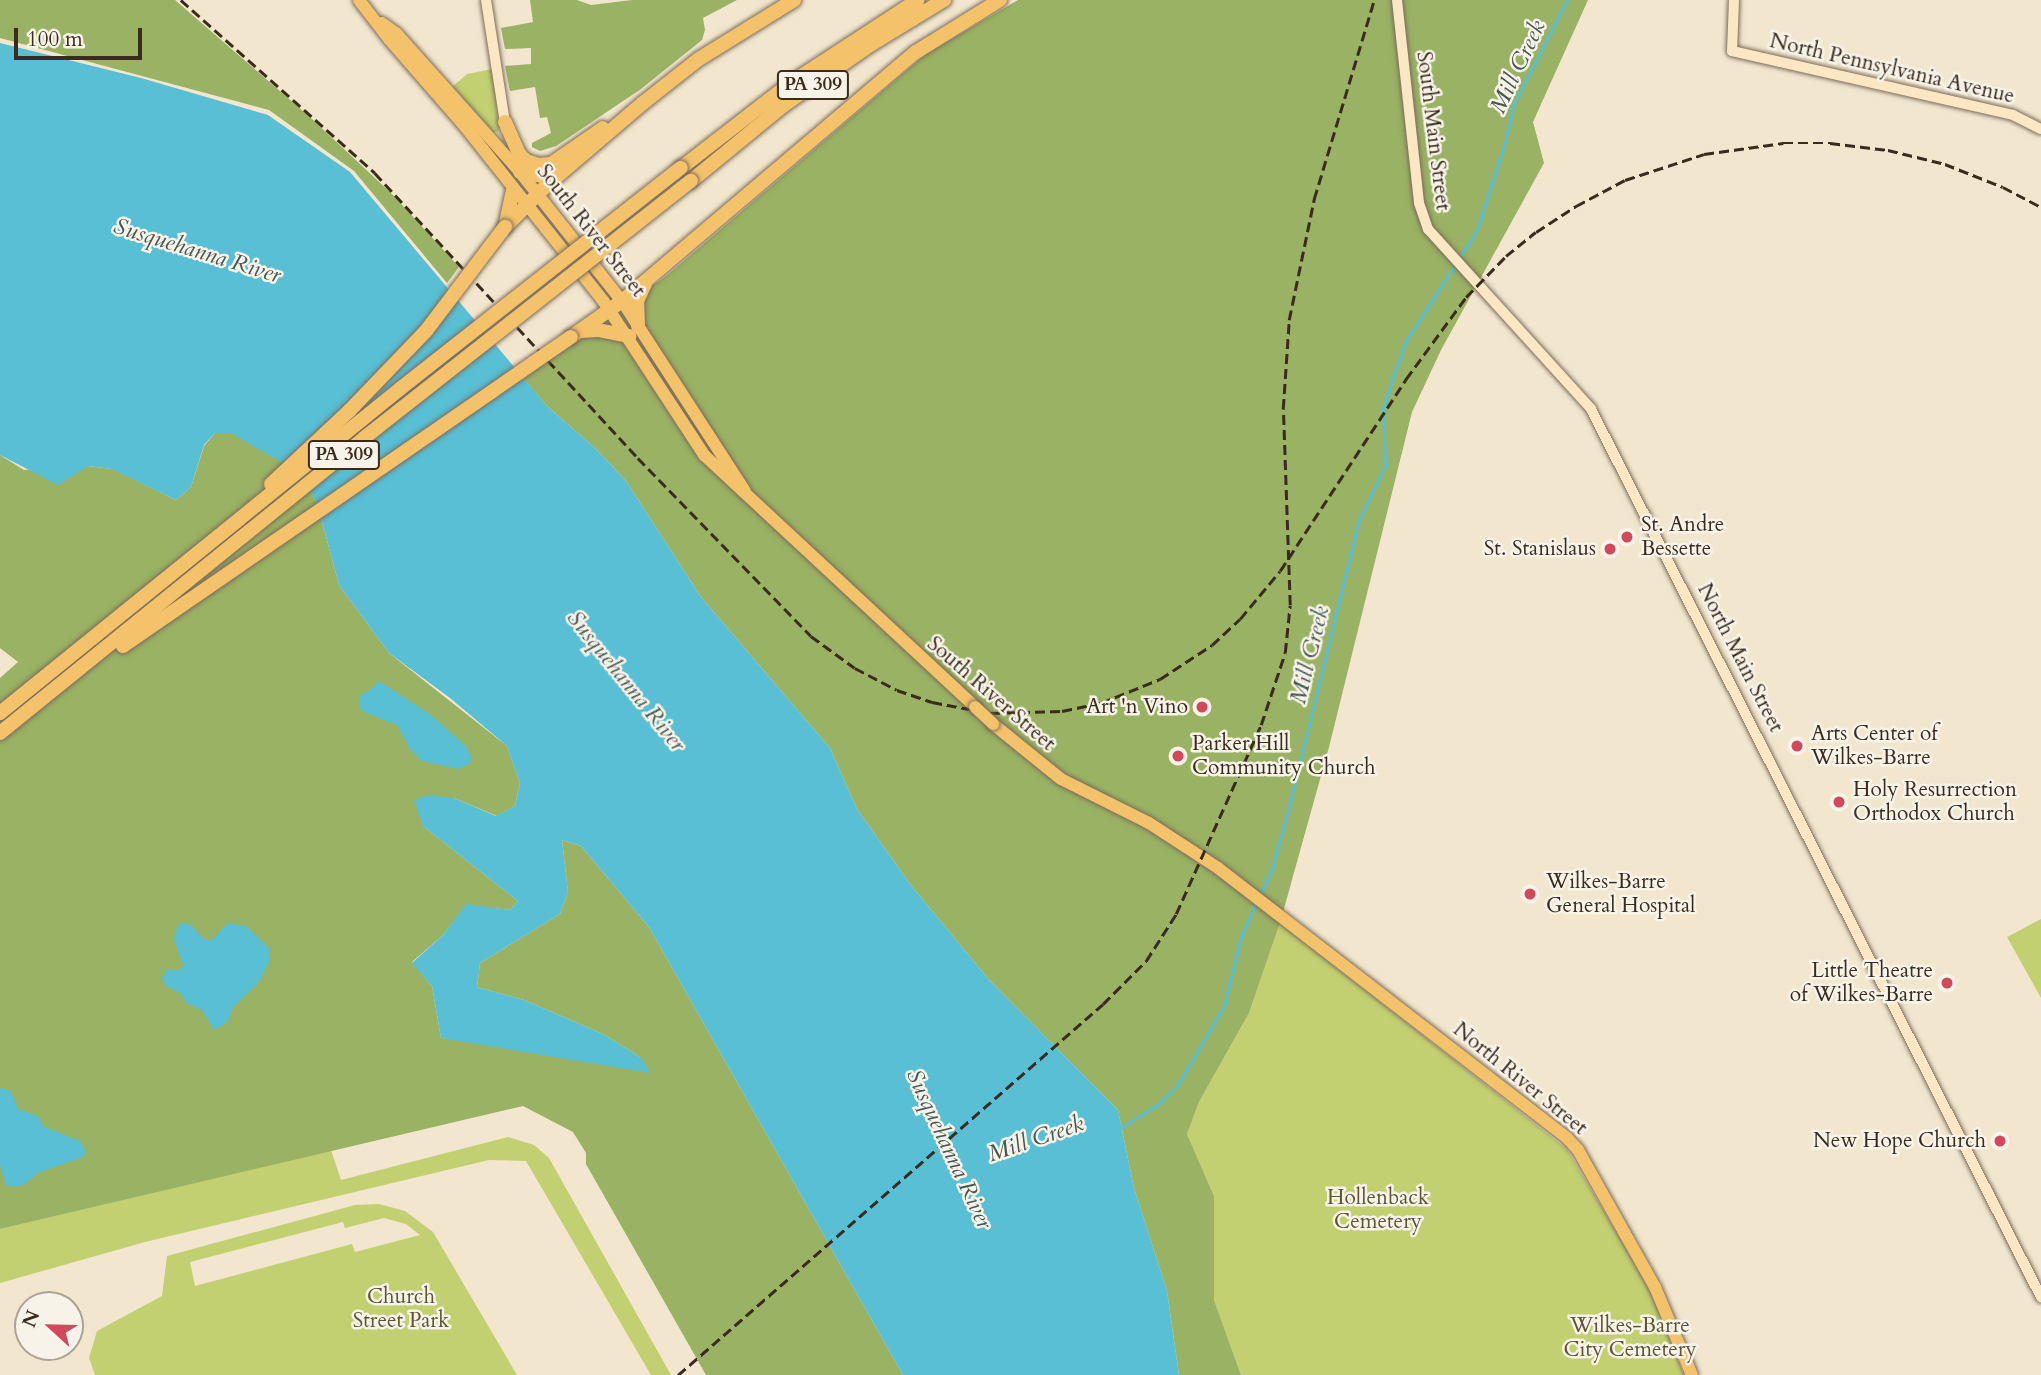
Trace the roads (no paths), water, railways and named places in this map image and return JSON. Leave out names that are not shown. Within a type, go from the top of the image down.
[{"type":"highway","points":[[202,549],[380,380],[426,331],[505,227],[537,194],[699,59],[794,0]]},
{"type":"highway","name":"PA 309","points":[[0,713],[681,168],[792,82],[918,0]]},
{"type":"highway","name":"PA 309","points":[[0,734],[364,438],[784,105],[870,45],[944,0]]},
{"type":"highway","points":[[0,734],[177,607],[616,306],[916,52],[1000,0]]},
{"type":"highway","points":[[505,122],[522,157],[531,163],[545,165],[559,159],[643,103]]},
{"type":"highway","points":[[516,167],[542,176],[598,141]]},
{"type":"highway","points":[[505,227],[513,190]]},
{"type":"highway","points":[[575,334],[598,330],[633,331],[637,301],[648,279]]},
{"type":"main road","name":"South River Street","points":[[359,0],[396,33],[537,194],[633,331],[704,456],[954,689],[1061,779],[1149,823],[1238,883]]},
{"type":"main road","points":[[486,0],[505,122],[516,167],[513,190]]},
{"type":"main road","name":"South Main Street","points":[[1397,0],[1419,203],[1428,229],[1449,255]]},
{"type":"main road","name":"North Pennsylvania Avenue","points":[[1734,0],[1732,51],[2013,115],[2041,129]]},
{"type":"main road","name":"South River Street","points":[[374,16],[389,39],[463,124],[526,206],[616,306]]},
{"type":"main road","name":"North Main Street","points":[[1449,255],[1591,409],[2041,1297]]},
{"type":"main road","name":"North River Street","points":[[1238,883],[1542,1116],[1578,1150],[1655,1287],[1692,1375]]},
{"type":"water","name":"Susquehanna River","points":[[0,43],[141,78],[268,115],[350,172],[547,406],[596,449],[626,481],[701,597],[830,748],[857,809],[910,884],[990,981],[1118,1110],[1134,1188],[1167,1291],[1179,1375],[903,1375],[649,927],[581,846],[562,840],[568,892],[560,914],[480,963],[477,987],[524,1000],[603,1034],[640,1057],[651,1073],[441,1038],[432,986],[412,963],[443,935],[466,904],[510,910],[518,901],[423,826],[414,800],[429,795],[454,798],[496,816],[515,806],[520,783],[507,746],[450,698],[389,653],[339,585],[317,503],[300,473],[231,433],[215,433],[204,445],[191,487],[176,500],[112,469],[88,466],[58,485],[0,455]]},
{"type":"water","points":[[379,681],[431,715],[466,746],[472,758],[469,764],[458,769],[422,761],[410,749],[397,725],[366,713],[359,707],[360,695],[369,691]]},
{"type":"water","points":[[183,922],[192,926],[204,939],[212,940],[228,923],[246,926],[269,948],[270,960],[259,982],[233,1007],[227,1023],[214,1030],[202,1010],[186,1003],[180,993],[166,986],[162,978],[166,970],[180,970],[183,965],[174,939],[177,927]]},
{"type":"water","points":[[0,1089],[11,1092],[18,1109],[38,1116],[43,1126],[80,1141],[86,1152],[83,1157],[40,1172],[23,1185],[6,1185],[0,1165]]},
{"type":"waterway","name":"Mill Creek","points":[[1460,257],[1477,230],[1514,104],[1567,0]]},
{"type":"waterway","name":"Mill Creek","points":[[1261,894],[1271,871],[1287,815],[1359,520],[1385,466],[1383,409],[1406,341],[1456,263]]},
{"type":"waterway","name":"Mill Creek","points":[[1119,1129],[1160,1103],[1179,1083],[1224,1006],[1241,937],[1256,903]]},
{"type":"railway","points":[[181,0],[375,173],[638,458],[811,636],[855,668],[897,690],[932,702],[990,713],[1062,711],[1101,703],[1160,679],[1212,645],[1240,619],[1280,571],[1406,379],[1466,297],[1506,256],[1536,232],[1576,206],[1625,180],[1704,154],[1783,143],[1830,143],[1888,150],[1945,164],[2003,187],[2041,207]]},
{"type":"railway","points":[[678,1375],[1103,1004],[1146,961],[1176,914],[1261,725],[1285,653],[1290,605],[1283,409],[1289,320],[1314,199],[1374,0]]},
{"type":"place","name":"St. Andre Bessette","points":[[1627,537]]},
{"type":"place","name":"St. Stanislaus","points":[[1610,549]]},
{"type":"place","name":"Art 'n Vino","points":[[1202,707]]},
{"type":"place","name":"Arts Center of Wilkes-Barre","points":[[1797,746]]},
{"type":"place","name":"Parker Hill Community Church","points":[[1178,756]]},
{"type":"place","name":"Holy Resurrection Orthodox Church","points":[[1839,802]]},
{"type":"place","name":"Wilkes-Barre General Hospital","points":[[1530,894]]},
{"type":"place","name":"Little Theatre of Wilkes-Barre","points":[[1947,983]]},
{"type":"place","name":"New Hope Church","points":[[2000,1141]]},
{"type":"park label","name":"Hollenback Cemetery","points":[[1378,1210]]},
{"type":"park label","name":"Church Street Park","points":[[401,1309]]},
{"type":"park label","name":"Wilkes-Barre City Cemetery","points":[[1630,1338]]}]
